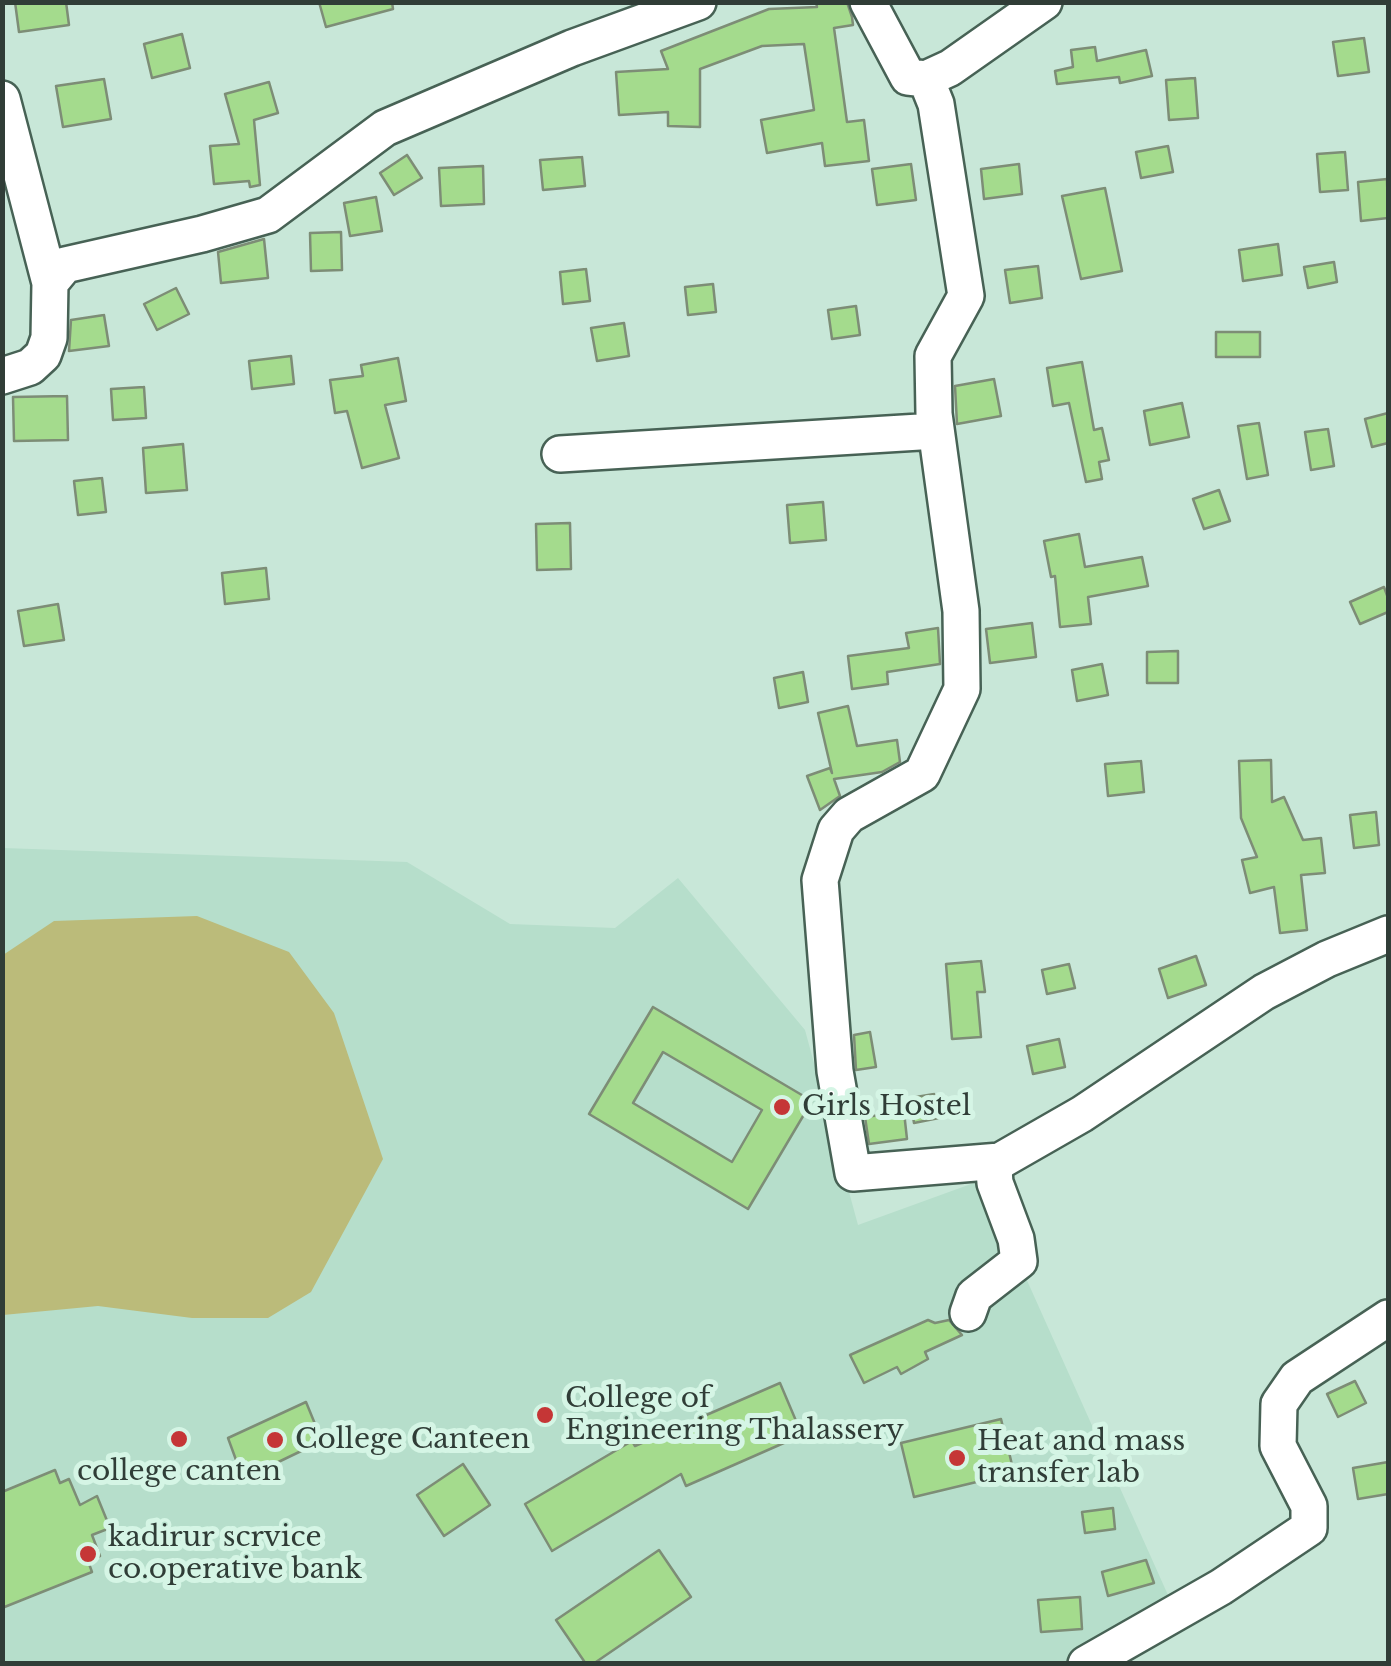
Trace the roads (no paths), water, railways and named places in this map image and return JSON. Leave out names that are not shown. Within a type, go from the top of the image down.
[{"type":"street","points":[[50,283],[65,266],[268,215],[385,128],[572,48],[698,2]]},
{"type":"street","points":[[868,2],[908,78],[926,79],[950,68],[1044,2]]},
{"type":"street","points":[[926,79],[936,104],[966,296],[934,356],[936,431],[962,611],[962,689],[922,774],[849,815],[836,830],[820,880],[836,1070],[853,1172],[1000,1161],[1082,1114],[1264,992],[1327,959],[1388,934]]},
{"type":"street","points":[[2,99],[50,283],[49,338],[43,356],[30,367],[2,376]]},
{"type":"street","points":[[560,454],[936,431]]},
{"type":"street","points":[[968,1313],[974,1296],[1019,1261],[1016,1239],[995,1182],[994,1170],[1000,1161]]},
{"type":"street","points":[[1086,1664],[1221,1587],[1309,1528],[1309,1506],[1278,1446],[1278,1404],[1297,1378],[1388,1318]]},
{"type":"place","name":"Girls Hostel","points":[[782,1107]]},
{"type":"place","name":"College of Engineering Thalassery","points":[[545,1415]]},
{"type":"place","name":"college canten","points":[[179,1439]]},
{"type":"place","name":"College Canteen","points":[[275,1440]]},
{"type":"place","name":"Heat and mass transfer lab","points":[[957,1458]]},
{"type":"place","name":"kadirur scrvice co.operative bank","points":[[88,1554]]}]
